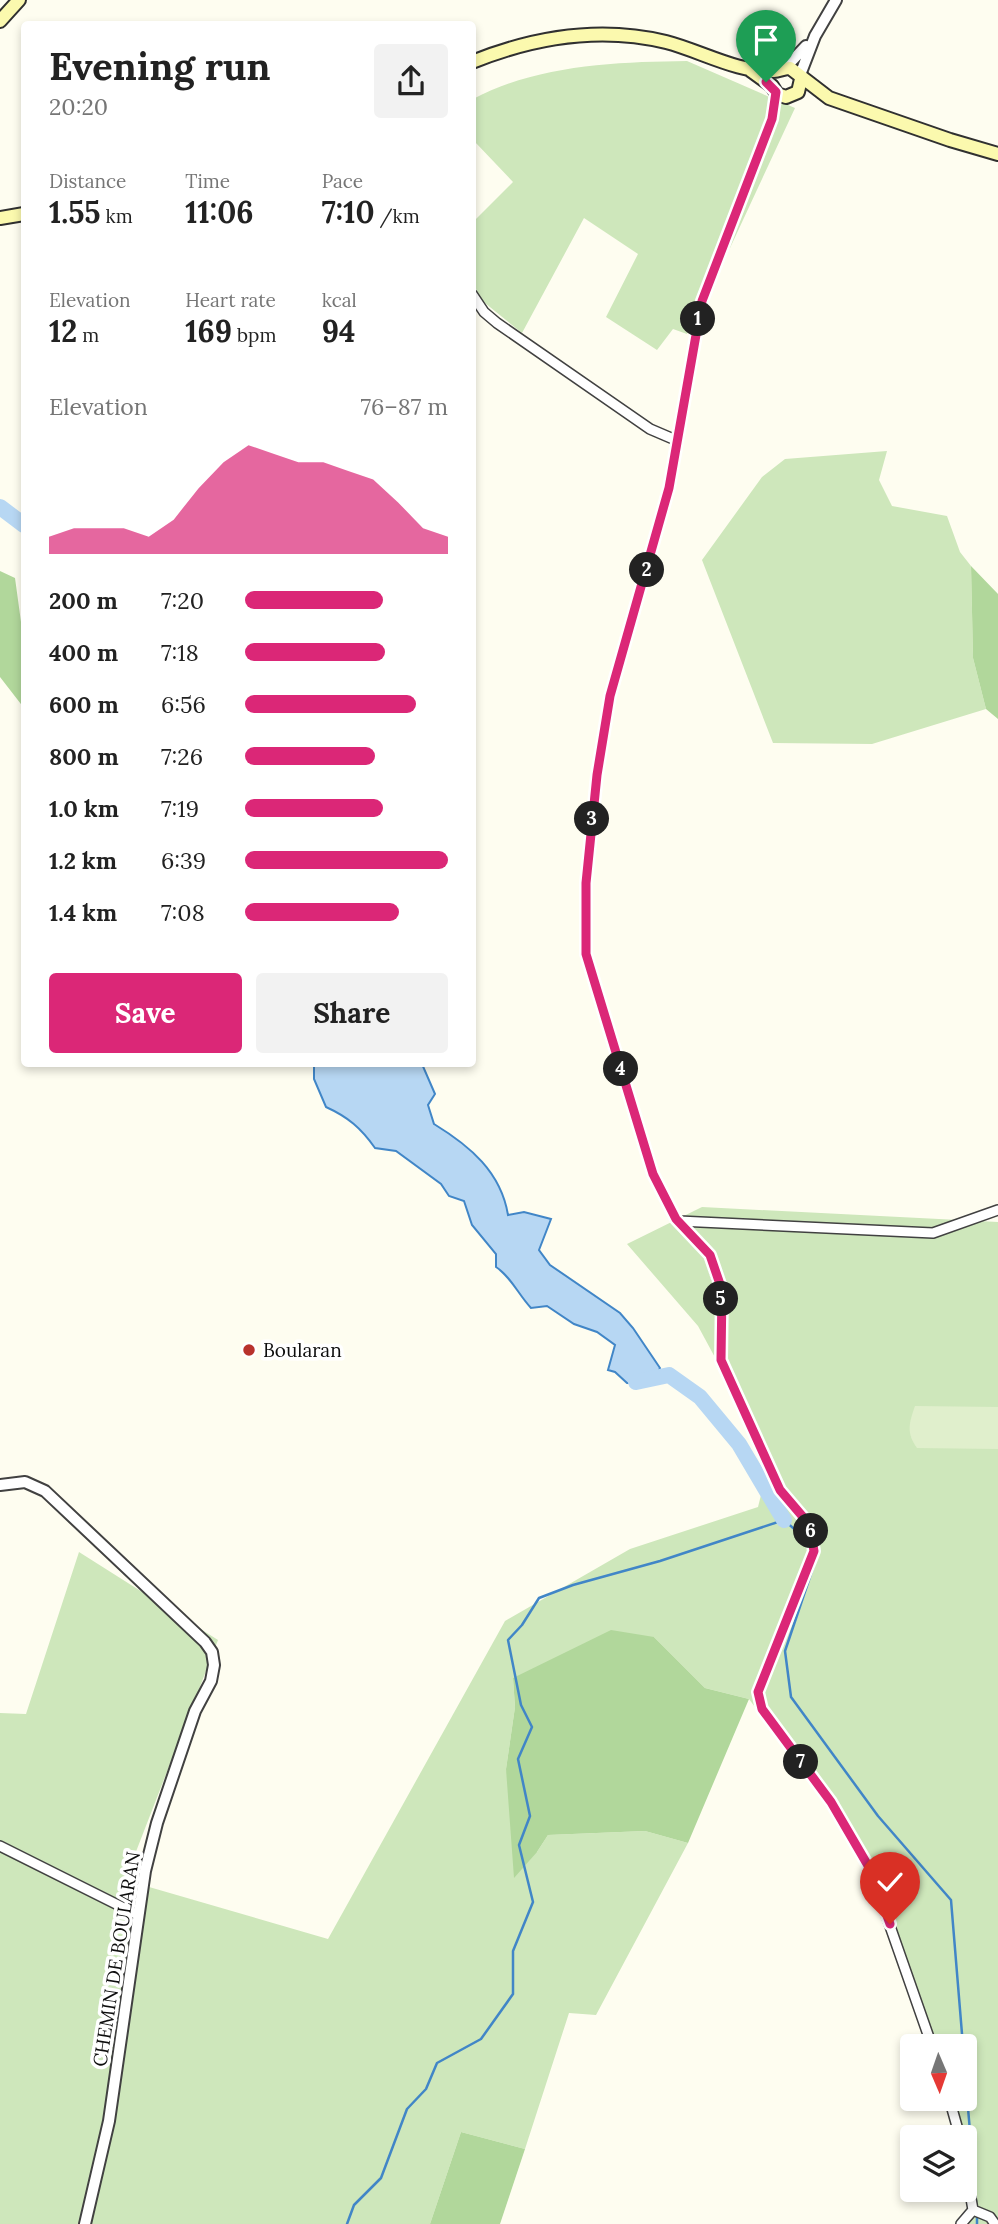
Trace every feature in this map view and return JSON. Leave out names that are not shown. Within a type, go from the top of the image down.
[{"type":"main road","points":[[0,21],[19,0]]},
{"type":"main road","points":[[476,61],[530,42],[552,38],[603,35],[663,41],[745,67],[794,69],[800,77],[829,98],[950,141],[998,153]]},
{"type":"main road","points":[[745,67],[781,96],[829,98]]},
{"type":"main road","points":[[774,89],[773,78],[781,69]]},
{"type":"main road","points":[[793,96],[800,77]]},
{"type":"main road","points":[[0,218],[21,214]]},
{"type":"street","points":[[800,77],[815,36],[836,0]]},
{"type":"street","points":[[781,69],[815,36]]},
{"type":"street","points":[[774,89],[772,119],[702,301],[678,440],[655,544],[616,669],[602,732],[586,883],[586,954],[653,1174],[679,1221],[710,1255],[722,1290],[721,1360],[780,1490],[809,1524],[814,1547],[758,1692],[762,1709],[831,1802],[870,1869],[928,2034]]},
{"type":"street","points":[[772,119],[793,96]]},
{"type":"street","points":[[476,299],[484,312],[497,323],[650,429],[678,440]]},
{"type":"street","points":[[679,1221],[910,1232],[946,1230],[998,1210]]},
{"type":"street","name":"CHEMIN DE BOULARAN","points":[[0,1485],[20,1481],[40,1487],[205,1642],[212,1652],[214,1665],[211,1681],[195,1710],[158,1823],[138,1914],[109,2121],[85,2224]]},
{"type":"street","points":[[0,1846],[138,1914]]},
{"type":"street","points":[[972,2202],[974,2210]]},
{"type":"street","points":[[961,2224],[974,2210]]},
{"type":"street","points":[[974,2210],[990,2217],[995,2224]]},
{"type":"green space","points":[[687,61],[795,108],[730,248],[718,251],[687,334],[673,329],[657,350],[606,317],[638,254],[584,218],[522,333],[480,299],[476,289],[476,219],[513,182],[476,143],[476,98],[523,79],[550,72],[632,63]]},
{"type":"green space","points":[[887,451],[879,480],[892,506],[947,516],[960,552],[971,566],[973,658],[986,709],[872,744],[773,743],[702,560],[762,477],[785,459]]},
{"type":"green space","points":[[971,566],[998,594],[998,719],[986,709],[973,658]]},
{"type":"green space","points":[[0,571],[15,578],[21,622],[21,704],[0,677]]},
{"type":"green space","points":[[702,1207],[998,1222],[998,2224],[957,2224],[969,2209],[968,2202],[977,2202],[977,2125],[953,2125],[949,2111],[977,2111],[977,2034],[924,2034],[868,1870],[828,1806],[749,1699],[705,1688],[654,1637],[513,1678],[515,1707],[506,1769],[537,1852],[548,1835],[645,1831],[688,1843],[596,2015],[569,2013],[525,2149],[461,2132],[430,2224],[0,2224],[0,1713],[26,1714],[79,1552],[218,1640],[125,1880],[328,1939],[505,1621],[630,1549],[758,1507],[770,1459],[698,1326],[627,1244]]},
{"type":"green space","points":[[915,1406],[998,1407],[998,1449],[917,1448],[911,1438],[910,1428]]},
{"type":"green space","points":[[611,1630],[654,1637],[705,1688],[749,1699],[688,1843],[645,1831],[548,1835],[514,1878],[506,1769],[515,1707],[513,1678]]},
{"type":"green space","points":[[461,2132],[525,2149],[500,2224],[430,2224]]},
{"type":"water","points":[[314,1067],[423,1067],[435,1094],[428,1105],[434,1124],[460,1141],[491,1173],[499,1186],[508,1215],[524,1212],[551,1219],[539,1250],[550,1265],[620,1313],[633,1328],[660,1368],[653,1384],[627,1383],[615,1372],[608,1370],[615,1345],[597,1332],[574,1324],[547,1306],[531,1308],[496,1267],[496,1254],[472,1225],[464,1201],[449,1196],[441,1184],[396,1151],[375,1148],[354,1124],[326,1107],[314,1079]]},
{"type":"waterway","points":[[0,507],[21,523]]},
{"type":"waterway","points":[[636,1382],[669,1375],[700,1397],[739,1444],[784,1520]]},
{"type":"waterway","points":[[347,2224],[354,2205],[381,2178],[407,2109],[426,2089],[437,2063],[481,2039],[513,1994],[513,1951],[533,1902],[519,1845],[530,1816],[518,1759],[532,1727],[521,1705],[508,1640],[522,1625],[539,1598],[573,1585],[660,1561],[784,1520],[809,1542]]},
{"type":"waterway","points":[[817,1548],[819,1550],[785,1651],[791,1697],[878,1816],[951,1900],[962,2034]]},
{"type":"waterway","points":[[968,2111],[969,2125]]},
{"type":"waterway","points":[[977,2213],[977,2224]]},
{"type":"place","name":"Boularan","points":[[249,1350]]},
{"type":"route","points":[[766,82],[776,92],[772,119],[702,301],[669,488],[605,716],[586,883],[586,954],[653,1174],[676,1219],[710,1255],[722,1290],[721,1360],[780,1490],[809,1524],[814,1544],[814,1551],[758,1692],[762,1709],[831,1802],[870,1869],[890,1924]]}]
